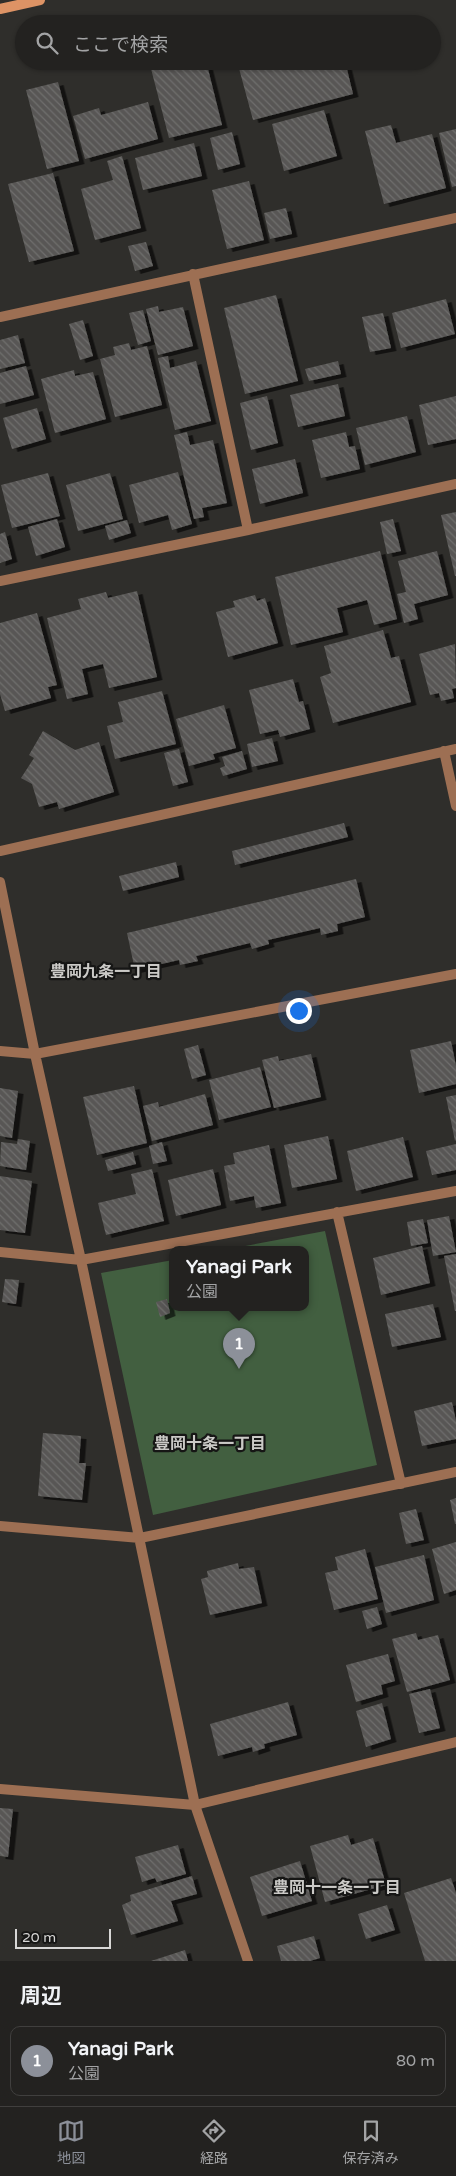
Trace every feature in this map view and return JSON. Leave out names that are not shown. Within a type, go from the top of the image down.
[{"type":"street","points":[[0,9],[40,0]]},
{"type":"street","points":[[0,317],[456,218]]},
{"type":"street","points":[[193,274],[248,530]]},
{"type":"street","points":[[0,581],[248,530],[456,484]]},
{"type":"street","points":[[0,850],[456,749]]},
{"type":"street","points":[[444,751],[456,806]]},
{"type":"street","points":[[0,882],[195,1805],[248,1961]]},
{"type":"street","points":[[0,1051],[35,1054],[456,974]]},
{"type":"street","points":[[0,1252],[81,1260],[456,1191]]},
{"type":"street","points":[[337,1212],[401,1484]]},
{"type":"street","points":[[0,1526],[140,1538],[456,1472]]},
{"type":"street","points":[[0,1789],[195,1805],[456,1742]]},
{"type":"green space","points":[[325,1231],[377,1465],[153,1515],[101,1273],[169,1261],[169,1311],[309,1311],[309,1246],[245,1246]]},
{"type":"building","points":[[151,70],[208,70],[222,125],[169,138]]},
{"type":"building","points":[[239,70],[347,70],[353,94],[253,120]]},
{"type":"building","points":[[58,82],[79,161],[47,169],[26,90]]},
{"type":"building","points":[[148,102],[158,139],[85,159],[73,116],[99,108],[101,115]]},
{"type":"building","points":[[324,110],[337,156],[284,171],[272,124]]},
{"type":"building","points":[[391,125],[396,143],[432,134],[446,188],[384,204],[365,131]]},
{"type":"building","points":[[456,129],[456,186],[452,187],[439,133]]},
{"type":"building","points":[[232,132],[240,164],[218,170],[210,138]]},
{"type":"building","points":[[194,143],[202,176],[143,190],[135,158]]},
{"type":"building","points":[[122,156],[141,228],[95,240],[81,189],[113,180],[107,161]]},
{"type":"building","points":[[53,173],[74,251],[29,262],[8,184]]},
{"type":"building","points":[[249,181],[264,240],[227,249],[212,190]]},
{"type":"building","points":[[286,208],[292,234],[270,239],[264,213]]},
{"type":"building","points":[[146,242],[153,266],[135,271],[128,246]]},
{"type":"building","points":[[276,295],[298,381],[245,394],[224,308]]},
{"type":"building","points":[[446,299],[455,334],[401,348],[392,313]]},
{"type":"building","points":[[158,306],[159,312],[183,307],[193,346],[158,355],[146,309]]},
{"type":"building","points":[[143,310],[151,341],[138,345],[129,313]]},
{"type":"building","points":[[383,313],[391,348],[370,352],[362,317]]},
{"type":"building","points":[[83,320],[93,356],[80,360],[69,324]]},
{"type":"building","points":[[18,335],[25,363],[0,369],[0,340]]},
{"type":"building","points":[[129,343],[131,350],[147,346],[162,405],[115,417],[100,359],[115,355],[113,347]]},
{"type":"building","points":[[168,356],[170,368],[196,361],[211,421],[175,430],[158,358]]},
{"type":"building","points":[[338,361],[341,374],[309,381],[305,369]]},
{"type":"building","points":[[26,366],[34,395],[0,404],[0,373]]},
{"type":"building","points":[[74,370],[75,376],[93,372],[106,419],[55,433],[41,379]]},
{"type":"building","points":[[338,384],[345,416],[298,427],[290,395]]},
{"type":"building","points":[[267,396],[278,443],[251,450],[240,403]]},
{"type":"building","points":[[456,396],[456,439],[428,445],[419,405]]},
{"type":"building","points":[[37,408],[46,439],[12,449],[3,418]]},
{"type":"building","points":[[407,416],[416,452],[365,465],[356,428]]},
{"type":"building","points":[[187,432],[190,445],[213,440],[227,503],[202,508],[204,517],[194,519],[174,435]]},
{"type":"building","points":[[346,432],[349,447],[355,446],[360,469],[321,478],[312,440]]},
{"type":"building","points":[[295,459],[303,493],[260,504],[252,469]]},
{"type":"building","points":[[178,472],[192,524],[172,530],[168,515],[139,523],[129,485]]},
{"type":"building","points":[[48,473],[60,516],[12,528],[1,485]]},
{"type":"building","points":[[110,473],[123,519],[78,531],[66,485]]},
{"type":"building","points":[[456,512],[456,576],[455,576],[441,515]]},
{"type":"building","points":[[57,519],[65,547],[36,556],[28,527]]},
{"type":"building","points":[[393,519],[401,551],[387,554],[380,522]]},
{"type":"building","points":[[127,520],[131,533],[109,540],[105,526]]},
{"type":"building","points":[[5,532],[12,559],[0,563],[0,534]]},
{"type":"building","points":[[380,551],[397,619],[374,625],[367,600],[337,608],[343,632],[291,645],[275,577]]},
{"type":"building","points":[[437,551],[448,595],[414,604],[418,619],[404,623],[397,594],[406,592],[398,561]]},
{"type":"building","points":[[137,591],[157,677],[109,688],[103,664],[82,669],[88,694],[67,699],[47,618],[81,609],[78,599],[106,592],[108,598]]},
{"type":"building","points":[[255,595],[257,601],[265,598],[278,643],[228,657],[216,612],[235,607],[233,601]]},
{"type":"building","points":[[37,613],[57,685],[48,687],[51,698],[5,711],[0,694],[0,623]]},
{"type":"building","points":[[383,630],[391,658],[399,656],[411,702],[333,723],[320,677],[331,673],[324,646]]},
{"type":"building","points":[[455,644],[456,688],[452,689],[454,698],[441,701],[439,693],[430,695],[419,654]]},
{"type":"building","points":[[293,679],[299,702],[303,701],[310,729],[280,737],[278,730],[260,734],[249,690]]},
{"type":"building","points":[[162,691],[176,744],[115,759],[107,726],[123,722],[118,702]]},
{"type":"building","points":[[224,705],[236,748],[213,754],[215,759],[189,766],[176,719]]},
{"type":"building","points":[[43,731],[75,750],[99,742],[114,792],[59,809],[57,802],[39,807],[32,784],[21,778],[34,758],[29,755]]},
{"type":"building","points":[[272,738],[278,761],[252,767],[247,744]]},
{"type":"building","points":[[179,749],[188,782],[173,786],[164,753]]},
{"type":"building","points":[[242,751],[247,769],[223,776],[220,768],[225,766],[222,757]]},
{"type":"building","points":[[344,823],[348,837],[235,865],[232,851]]},
{"type":"building","points":[[176,862],[179,877],[123,891],[119,876]]},
{"type":"building","points":[[356,879],[365,917],[337,924],[338,931],[321,935],[320,928],[268,940],[269,944],[252,949],[250,943],[196,956],[198,961],[180,965],[179,960],[135,970],[127,933]]},
{"type":"building","points":[[451,1041],[456,1066],[456,1084],[419,1093],[410,1050]]},
{"type":"building","points":[[198,1045],[206,1075],[192,1079],[184,1049]]},
{"type":"building","points":[[311,1054],[321,1097],[274,1108],[262,1060],[278,1056],[279,1061]]},
{"type":"building","points":[[260,1067],[271,1107],[219,1120],[209,1080]]},
{"type":"building","points":[[134,1086],[147,1143],[97,1155],[83,1097]]},
{"type":"building","points":[[0,1088],[18,1091],[12,1138],[0,1136]]},
{"type":"building","points":[[205,1094],[213,1125],[152,1141],[143,1106],[158,1102],[159,1107]]},
{"type":"building","points":[[456,1095],[456,1140],[455,1141],[446,1097]]},
{"type":"building","points":[[328,1136],[337,1179],[292,1188],[284,1145]]},
{"type":"building","points":[[403,1137],[413,1177],[356,1191],[347,1151]]},
{"type":"building","points":[[18,1139],[30,1141],[26,1170],[0,1166],[1,1142],[17,1144]]},
{"type":"building","points":[[162,1142],[167,1161],[153,1164],[149,1146]]},
{"type":"building","points":[[456,1144],[456,1170],[432,1175],[426,1151]]},
{"type":"building","points":[[269,1145],[281,1203],[256,1208],[254,1196],[230,1201],[224,1166],[235,1164],[233,1153]]},
{"type":"building","points":[[133,1152],[136,1164],[108,1171],[105,1160]]},
{"type":"building","points":[[152,1169],[164,1221],[106,1235],[98,1203],[136,1194],[131,1174]]},
{"type":"building","points":[[213,1169],[221,1205],[176,1216],[168,1180]]},
{"type":"building","points":[[0,1176],[32,1181],[25,1233],[0,1230]]},
{"type":"building","points":[[449,1216],[456,1252],[433,1256],[427,1220]]},
{"type":"building","points":[[423,1219],[428,1243],[411,1246],[407,1222]]},
{"type":"building","points":[[422,1246],[430,1283],[381,1295],[373,1258]]},
{"type":"building","points":[[456,1254],[456,1311],[455,1311],[444,1256]]},
{"type":"building","points":[[5,1279],[19,1280],[16,1304],[2,1302]]},
{"type":"building","points":[[167,1299],[170,1313],[160,1317],[156,1302]]},
{"type":"building","points":[[433,1304],[441,1337],[392,1347],[385,1314]]},
{"type":"building","points":[[452,1402],[456,1421],[456,1439],[422,1446],[414,1411]]},
{"type":"building","points":[[43,1433],[81,1436],[79,1463],[86,1463],[82,1500],[38,1496]]},
{"type":"building","points":[[456,1498],[456,1524],[455,1524],[450,1500]]},
{"type":"building","points":[[416,1509],[424,1540],[406,1544],[399,1513]]},
{"type":"building","points":[[456,1542],[456,1590],[444,1594],[432,1549]]},
{"type":"building","points":[[365,1549],[378,1599],[334,1610],[325,1573],[338,1570],[335,1557]]},
{"type":"building","points":[[424,1555],[434,1600],[386,1613],[375,1567]]},
{"type":"building","points":[[238,1563],[239,1569],[254,1567],[262,1603],[210,1615],[201,1579],[208,1577],[207,1571]]},
{"type":"building","points":[[377,1607],[382,1624],[367,1629],[362,1611]]},
{"type":"building","points":[[416,1633],[418,1640],[438,1635],[450,1680],[407,1692],[392,1639]]},
{"type":"building","points":[[388,1654],[395,1681],[381,1685],[383,1694],[356,1702],[346,1665]]},
{"type":"building","points":[[430,1689],[440,1728],[419,1733],[409,1694]]},
{"type":"building","points":[[288,1702],[297,1735],[264,1744],[265,1748],[253,1752],[252,1747],[218,1756],[210,1724]]},
{"type":"building","points":[[382,1703],[391,1739],[366,1747],[356,1711]]},
{"type":"building","points":[[0,1808],[13,1809],[8,1857],[0,1856]]},
{"type":"building","points":[[348,1835],[351,1845],[373,1838],[386,1885],[325,1902],[310,1846]]},
{"type":"building","points":[[178,1845],[186,1874],[157,1882],[155,1878],[142,1882],[135,1857]]},
{"type":"building","points":[[300,1861],[312,1901],[262,1916],[250,1877]]},
{"type":"building","points":[[192,1876],[197,1894],[171,1901],[178,1921],[131,1935],[122,1905],[131,1901],[130,1895]]},
{"type":"building","points":[[451,1878],[456,1893],[456,1961],[425,1961],[404,1893]]},
{"type":"building","points":[[387,1905],[395,1930],[366,1939],[358,1914]]},
{"type":"building","points":[[314,1936],[320,1958],[310,1961],[281,1961],[277,1946]]},
{"type":"building","points":[[185,1950],[188,1961],[151,1961]]},
{"type":"place","name":"Yanagi Park","points":[[239,1369]]},
{"type":"district","name":"豊岡九条一丁目","points":[[106,972]]},
{"type":"district","name":"豊岡十条一丁目","points":[[210,1444]]},
{"type":"district","name":"豊岡十一条一丁目","points":[[337,1888]]}]
